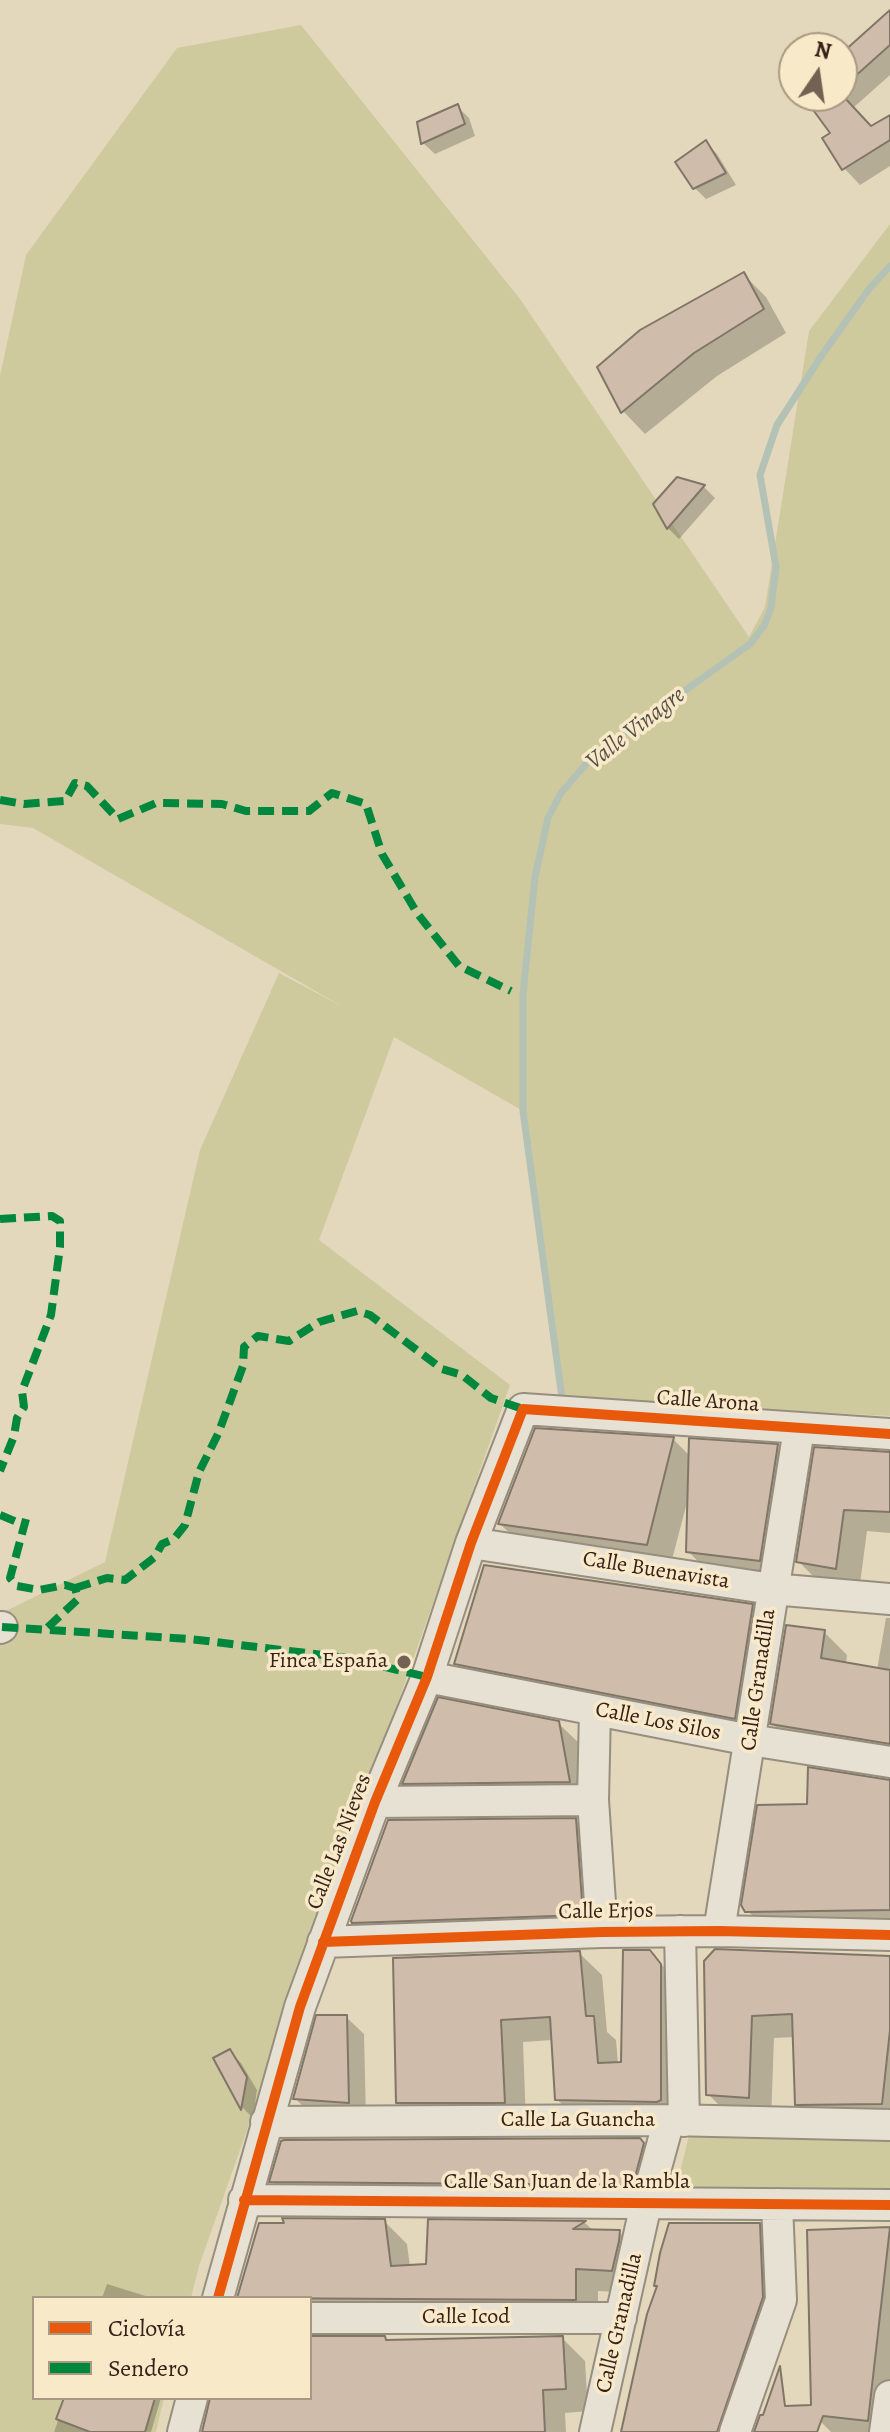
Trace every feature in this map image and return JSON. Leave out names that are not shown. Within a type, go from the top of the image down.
[{"type":"street","name":"Calle Arona","points":[[523,1409],[890,1434]]},
{"type":"street","name":"Calle Las Nieves","points":[[219,2296],[300,2007],[375,1802],[427,1677],[471,1543],[523,1409]]},
{"type":"street","name":"Calle Granadilla","points":[[719,1931],[799,1429]]},
{"type":"street","name":"Calle Buenavista","points":[[471,1543],[772,1589],[890,1599]]},
{"type":"street","name":"Calle Los Silos","points":[[427,1677],[750,1740],[890,1762]]},
{"type":"street","points":[[595,1710],[593,1800],[602,1932]]},
{"type":"street","points":[[375,1802],[593,1800]]},
{"type":"street","name":"Calle Granadilla","points":[[595,2432],[646,2204],[676,2121],[680,1931]]},
{"type":"street","name":"Calle Erjos","points":[[323,1942],[680,1931],[890,1935]]},
{"type":"street","name":"Calle La Guancha","points":[[266,2122],[676,2121],[890,2125]]},
{"type":"street","name":"Calle San Juan de la Rambla","points":[[244,2200],[890,2205]]},
{"type":"street","points":[[735,2432],[781,2300],[777,2204]]},
{"type":"street","name":"Calle Icod","points":[[312,2318],[621,2318]]},
{"type":"street","points":[[885,2432],[890,2396]]},
{"type":"street","points":[[183,2432],[191,2400]]},
{"type":"shaded area","points":[[301,25],[520,299],[749,637],[765,607],[809,331],[890,224],[890,1416],[562,1398],[523,1111],[394,1037],[319,1240],[510,1385],[199,2266],[192,2296],[32,2296],[32,2400],[164,2400],[156,2432],[0,2432],[0,1614],[105,1562],[200,1150],[279,973],[343,1007],[33,828],[0,824],[0,376],[26,255],[177,48]]},
{"type":"shaded area","points":[[890,2131],[890,2195],[682,2193],[678,2181],[688,2139],[693,2132]]},
{"type":"building","points":[[890,10],[890,45],[858,74],[858,39]]},
{"type":"building","points":[[458,104],[465,124],[421,144],[417,122]]},
{"type":"building","points":[[815,112],[858,112],[871,126],[890,115],[890,140],[842,170],[822,138],[830,133]]},
{"type":"building","points":[[706,140],[726,173],[693,189],[675,162]]},
{"type":"building","points":[[744,272],[764,309],[694,353],[621,413],[597,367],[640,330]]},
{"type":"building","points":[[677,477],[705,485],[667,529],[653,504]]},
{"type":"building","points":[[535,1428],[674,1437],[647,1545],[498,1524]]},
{"type":"building","points":[[689,1438],[778,1444],[760,1561],[686,1552]]},
{"type":"building","points":[[814,1447],[890,1452],[890,1512],[844,1510],[836,1569],[796,1562]]},
{"type":"building","points":[[484,1565],[753,1604],[735,1719],[454,1664]]},
{"type":"building","points":[[786,1625],[825,1630],[821,1658],[890,1670],[890,1744],[770,1724]]},
{"type":"building","points":[[438,1697],[559,1721],[570,1782],[402,1784]]},
{"type":"building","points":[[808,1767],[890,1780],[890,1910],[745,1912],[741,1905],[757,1805],[807,1804]]},
{"type":"building","points":[[576,1818],[583,1915],[351,1921],[388,1820]]},
{"type":"building","points":[[715,1949],[890,1956],[890,2030],[882,2104],[795,2105],[792,2014],[752,2016],[749,2098],[706,2095],[704,1961]]},
{"type":"building","points":[[623,1950],[650,1950],[661,1964],[661,2100],[555,2100],[550,2017],[501,2020],[505,2103],[396,2103],[393,1958],[580,1951],[586,2016],[594,2016],[598,2063],[621,2062]]},
{"type":"building","points":[[316,2015],[347,2015],[349,2103],[293,2099]]},
{"type":"building","points":[[230,2049],[247,2077],[241,2110],[213,2058]]},
{"type":"building","points":[[640,2138],[644,2143],[633,2185],[269,2182],[281,2141],[284,2140]]},
{"type":"building","points":[[282,2218],[385,2219],[391,2266],[426,2264],[428,2219],[586,2221],[573,2229],[620,2230],[612,2271],[576,2269],[576,2300],[238,2296],[259,2223],[284,2223]]},
{"type":"building","points":[[669,2223],[760,2223],[763,2297],[717,2432],[621,2432],[647,2314],[657,2286],[654,2286],[660,2253]]},
{"type":"building","points":[[890,2227],[868,2421],[823,2416],[817,2432],[754,2432],[780,2366],[785,2406],[811,2405],[807,2230]]},
{"type":"building","points":[[312,2336],[385,2336],[386,2340],[563,2336],[566,2389],[543,2390],[545,2432],[202,2432],[210,2400],[312,2400]]},
{"type":"building","points":[[63,2400],[154,2400],[145,2432],[90,2432],[56,2419]]},
{"type":"waterway","name":"Valle Vinagre","points":[[562,1398],[523,1111],[523,994],[535,877],[548,818],[561,793],[592,757],[750,644],[764,626],[771,608],[776,567],[760,475],[777,425],[822,355],[869,289],[890,266]]},
{"type":"marked path","points":[[0,800],[24,804],[65,801],[75,783],[87,786],[118,819],[156,803],[222,804],[246,811],[309,811],[332,793],[366,804],[382,854],[417,913],[459,966],[511,991]]},
{"type":"marked path","points":[[0,1219],[52,1216],[60,1221],[60,1247],[51,1315],[22,1391],[24,1407],[17,1418],[14,1436],[0,1471]]},
{"type":"marked path","points":[[75,1588],[107,1578],[125,1580],[155,1557],[162,1544],[174,1539],[185,1525],[199,1472],[218,1434],[243,1366],[244,1347],[258,1336],[289,1341],[319,1322],[357,1311],[370,1315],[442,1369],[462,1375],[491,1398],[523,1409]]},
{"type":"marked path","points":[[0,1515],[24,1525]]},
{"type":"marked path","points":[[26,1519],[10,1578],[17,1586],[39,1590],[65,1585],[75,1588],[78,1599],[46,1629]]},
{"type":"marked path","points":[[2,1627],[190,1639],[348,1658],[427,1677]]},
{"type":"cycle path","points":[[219,2296],[300,2007],[375,1802],[427,1677],[471,1543],[523,1409],[890,1434]]},
{"type":"cycle path","points":[[323,1942],[602,1932],[890,1935]]},
{"type":"cycle path","points":[[244,2200],[890,2205]]},
{"type":"place","name":"Finca España","points":[[404,1662]]}]
